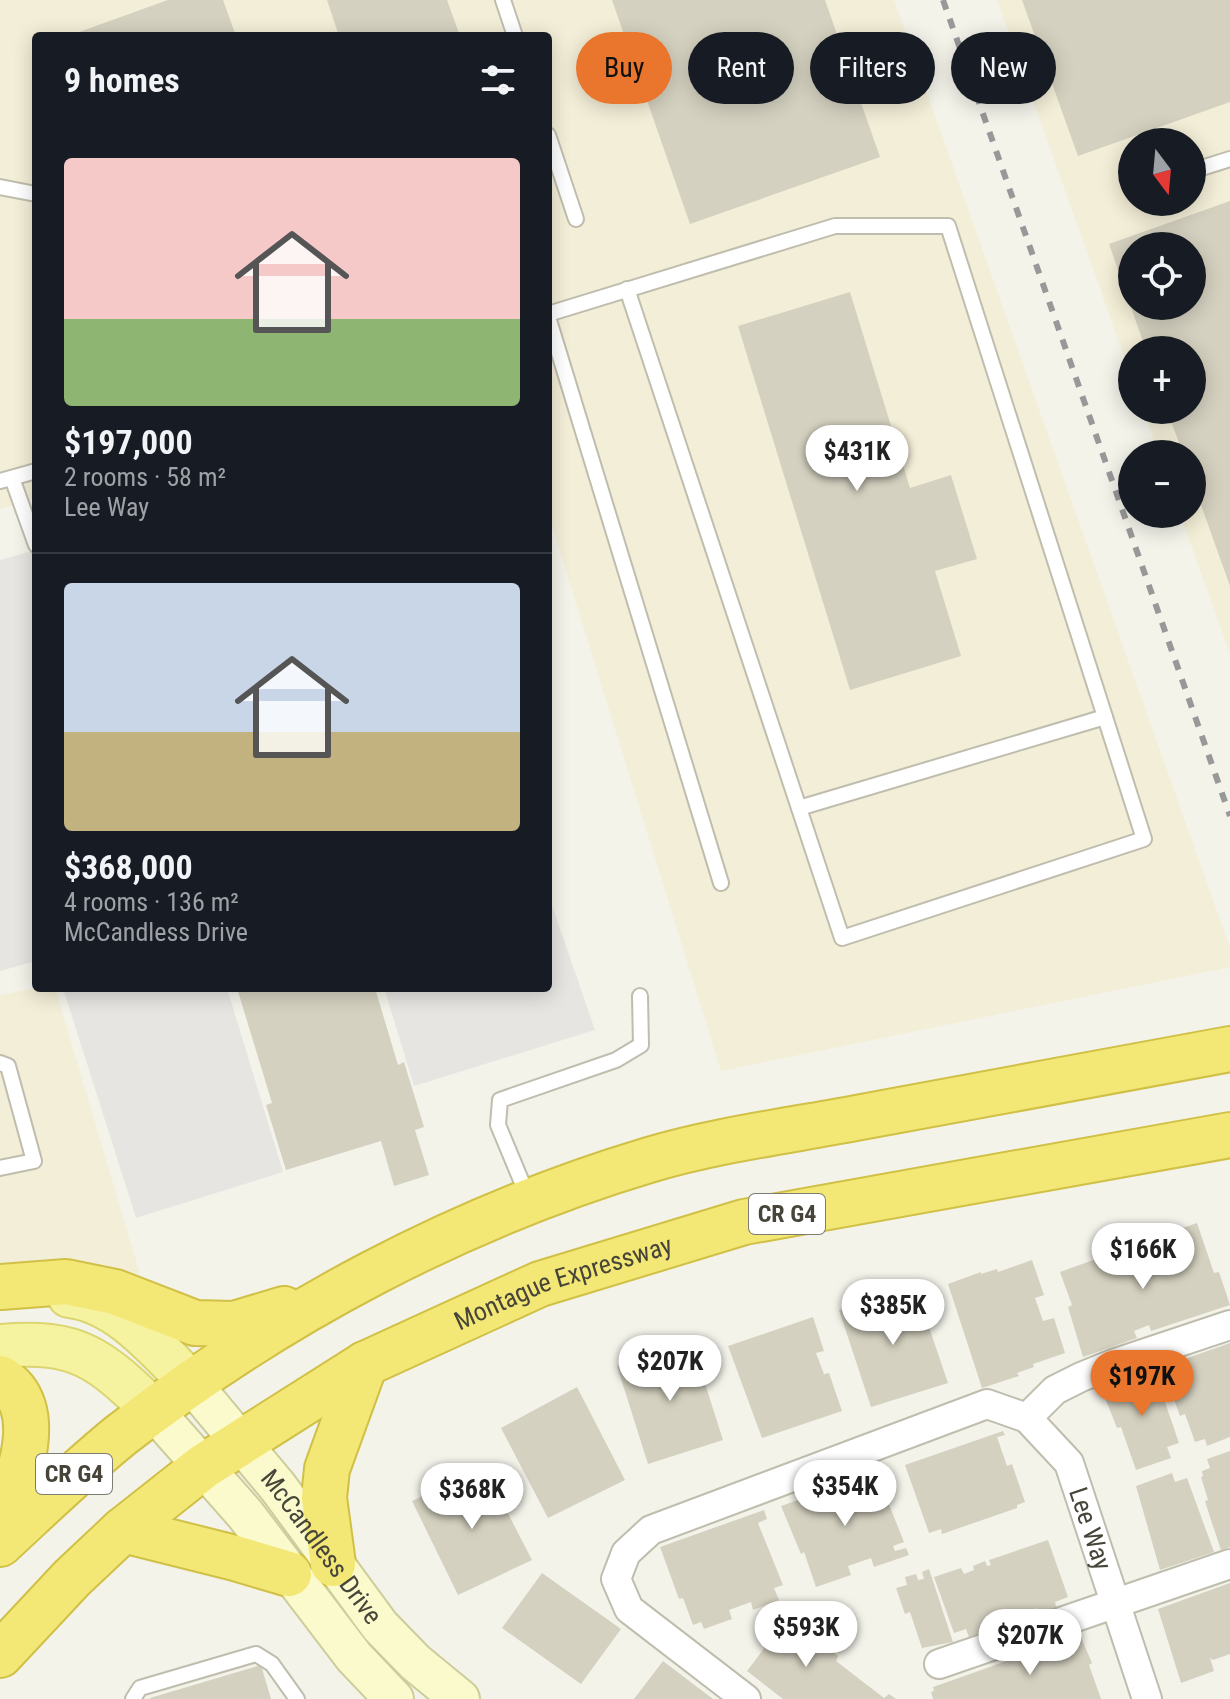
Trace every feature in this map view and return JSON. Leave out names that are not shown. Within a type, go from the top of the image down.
[{"type":"highway","name":"CR G4","points":[[0,1544],[73,1476],[192,1384],[336,1293],[476,1222],[651,1159],[1230,1049]]},
{"type":"highway","name":"Montague Expressway","points":[[0,1655],[72,1578],[123,1530],[204,1466],[365,1364],[540,1284],[744,1222],[1230,1135]]},
{"type":"highway","points":[[1,1287],[66,1282],[115,1292],[195,1323],[234,1324],[336,1293]]},
{"type":"highway","points":[[333,1564],[324,1498],[327,1469],[365,1364]]},
{"type":"highway","points":[[0,1378],[19,1398],[25,1416],[26,1442],[18,1480],[0,1524]]},
{"type":"highway","points":[[123,1530],[289,1574]]},
{"type":"main road","points":[[1,1287],[76,1297],[115,1313],[153,1344],[192,1384]]},
{"type":"main road","points":[[0,1346],[33,1343],[69,1349],[102,1363],[154,1411]]},
{"type":"main road","name":"McCandless Drive","points":[[192,1384],[284,1495],[380,1626],[415,1662],[460,1699]]},
{"type":"main road","name":"McCandless Drive","points":[[154,1411],[245,1514],[354,1657],[394,1699]]},
{"type":"street","points":[[746,1699],[629,1609],[616,1579],[626,1553],[651,1530],[987,1404],[1027,1418],[1055,1390],[1081,1377],[1230,1325]]},
{"type":"street","name":"Lee Way","points":[[1027,1418],[1069,1463],[1147,1699]]},
{"type":"street","points":[[939,1664],[1230,1564]]},
{"type":"lane","points":[[503,0],[514,32]]},
{"type":"lane","points":[[552,147],[576,219]]},
{"type":"lane","points":[[1206,167],[1230,159]]},
{"type":"lane","points":[[0,187],[32,193]]},
{"type":"lane","points":[[552,315],[627,289],[835,226],[948,226],[1144,839],[842,938],[627,289]]},
{"type":"lane","points":[[552,329],[721,883]]},
{"type":"lane","points":[[32,472],[6,480],[32,536]]},
{"type":"lane","points":[[799,808],[1105,717]]},
{"type":"lane","points":[[529,1201],[498,1125],[500,1100],[616,1060],[641,1045],[640,996]]},
{"type":"lane","points":[[0,1063],[8,1066],[34,1161],[0,1168]]},
{"type":"lane","points":[[133,1699],[140,1688],[256,1654],[272,1664],[297,1699]]},
{"type":"shaded area","points":[[0,0],[894,0],[905,32],[810,32],[810,104],[931,104],[1230,948],[1230,967],[721,1071],[552,526],[552,32],[32,32],[32,499],[0,509]]},
{"type":"shaded area","points":[[997,0],[1230,0],[1230,654],[1185,528],[1206,528],[1206,440],[1154,440],[1148,424],[1206,424],[1206,336],[1118,336],[1118,339],[1034,104],[1056,104],[1056,32],[1008,32]]},
{"type":"shaded area","points":[[32,551],[32,962],[0,971],[0,560]]},
{"type":"shaded area","points":[[552,906],[595,1030],[414,1086],[385,992],[552,992]]},
{"type":"shaded area","points":[[32,989],[32,992],[56,992],[140,1274],[0,1291],[0,995]]},
{"type":"shaded area","points":[[64,992],[228,992],[283,1172],[136,1218]]},
{"type":"building","points":[[168,0],[223,0],[235,32],[79,32]]},
{"type":"building","points":[[327,0],[447,0],[459,32],[338,32]]},
{"type":"building","points":[[612,0],[825,0],[836,32],[810,32],[810,104],[861,104],[880,157],[690,224],[648,104],[672,104],[672,32],[623,32]]},
{"type":"building","points":[[1022,0],[1230,0],[1230,102],[1157,128],[1118,128],[1118,142],[1078,156],[1056,95],[1056,32],[1033,32]]},
{"type":"building","points":[[1230,201],[1230,586],[1206,519],[1206,440],[1178,440],[1172,424],[1206,424],[1206,336],[1141,336],[1136,320],[1206,320],[1206,232],[1143,232],[1188,216],[1206,216],[1206,210]]},
{"type":"building","points":[[1118,241],[1118,270],[1109,244]]},
{"type":"building","points":[[850,292],[910,488],[951,475],[977,559],[935,571],[961,656],[850,690],[738,326]]},
{"type":"building","points":[[238,992],[376,992],[398,1065],[404,1062],[424,1127],[415,1130],[429,1175],[394,1186],[381,1141],[286,1170],[266,1105],[272,1103]]},
{"type":"building","points":[[1197,1223],[1214,1273],[1219,1272],[1230,1305],[1151,1331],[1149,1325],[1134,1331],[1137,1338],[1083,1357],[1068,1307],[1072,1305],[1060,1272],[1096,1259],[1099,1267],[1163,1244],[1160,1236]]},
{"type":"building","points":[[1032,1260],[1044,1295],[1035,1298],[1043,1321],[1054,1318],[1065,1353],[1033,1364],[1034,1367],[1017,1373],[1019,1376],[982,1388],[948,1284],[981,1272],[997,1269],[998,1272]]},
{"type":"building","points":[[915,1286],[948,1383],[871,1407],[839,1310]]},
{"type":"building","points":[[813,1317],[824,1351],[816,1353],[824,1374],[829,1373],[842,1411],[762,1438],[728,1346]]},
{"type":"building","points":[[692,1343],[723,1440],[648,1464],[617,1366]]},
{"type":"building","points":[[1230,1343],[1230,1437],[1207,1446],[1205,1439],[1195,1442],[1185,1414],[1180,1416],[1162,1367]]},
{"type":"building","points":[[1154,1370],[1179,1443],[1167,1447],[1171,1458],[1136,1470],[1121,1427],[1117,1428],[1101,1388]]},
{"type":"building","points":[[577,1387],[625,1480],[548,1518],[501,1428]]},
{"type":"building","points":[[1003,1431],[1005,1435],[997,1437],[1007,1466],[1012,1464],[1025,1502],[1017,1508],[942,1534],[941,1529],[929,1533],[905,1465]]},
{"type":"building","points":[[1230,1451],[1230,1547],[1221,1550],[1205,1501],[1208,1500],[1201,1477],[1202,1471],[1210,1468],[1207,1459]]},
{"type":"building","points":[[484,1467],[532,1560],[458,1595],[412,1501]]},
{"type":"building","points":[[884,1470],[887,1480],[880,1482],[904,1542],[893,1546],[895,1551],[906,1548],[909,1555],[874,1567],[871,1558],[848,1566],[851,1575],[816,1587],[804,1552],[801,1554],[781,1506]]},
{"type":"building","points":[[1172,1473],[1175,1482],[1187,1478],[1214,1552],[1160,1570],[1136,1486]]},
{"type":"building","points":[[764,1510],[767,1519],[758,1523],[783,1585],[774,1588],[779,1600],[753,1610],[751,1602],[729,1610],[732,1619],[704,1629],[701,1622],[693,1625],[683,1598],[679,1599],[660,1547]]},
{"type":"building","points":[[1048,1540],[1068,1597],[1055,1602],[1056,1607],[1039,1613],[1037,1608],[1026,1612],[1027,1616],[969,1637],[966,1629],[954,1633],[934,1577],[961,1568],[964,1574],[985,1561],[987,1566],[991,1565],[989,1560]]},
{"type":"building","points":[[929,1569],[953,1642],[922,1648],[910,1612],[905,1614],[896,1588],[907,1585],[905,1577],[916,1574],[918,1580],[924,1579],[922,1572]]},
{"type":"building","points":[[542,1573],[621,1629],[581,1684],[502,1628]]},
{"type":"building","points":[[1230,1583],[1230,1654],[1213,1660],[1210,1658],[1214,1671],[1181,1683],[1158,1609]]},
{"type":"building","points":[[788,1617],[811,1635],[809,1638],[814,1642],[818,1639],[838,1656],[836,1661],[884,1698],[889,1694],[896,1699],[783,1699],[747,1671]]},
{"type":"building","points":[[1080,1635],[1092,1663],[1089,1665],[1101,1699],[933,1699],[933,1687]]},
{"type":"building","points":[[663,1661],[713,1699],[634,1699]]},
{"type":"building","points":[[261,1665],[271,1699],[150,1699],[150,1698]]},
{"type":"railway","points":[[943,0],[1230,816]]}]
